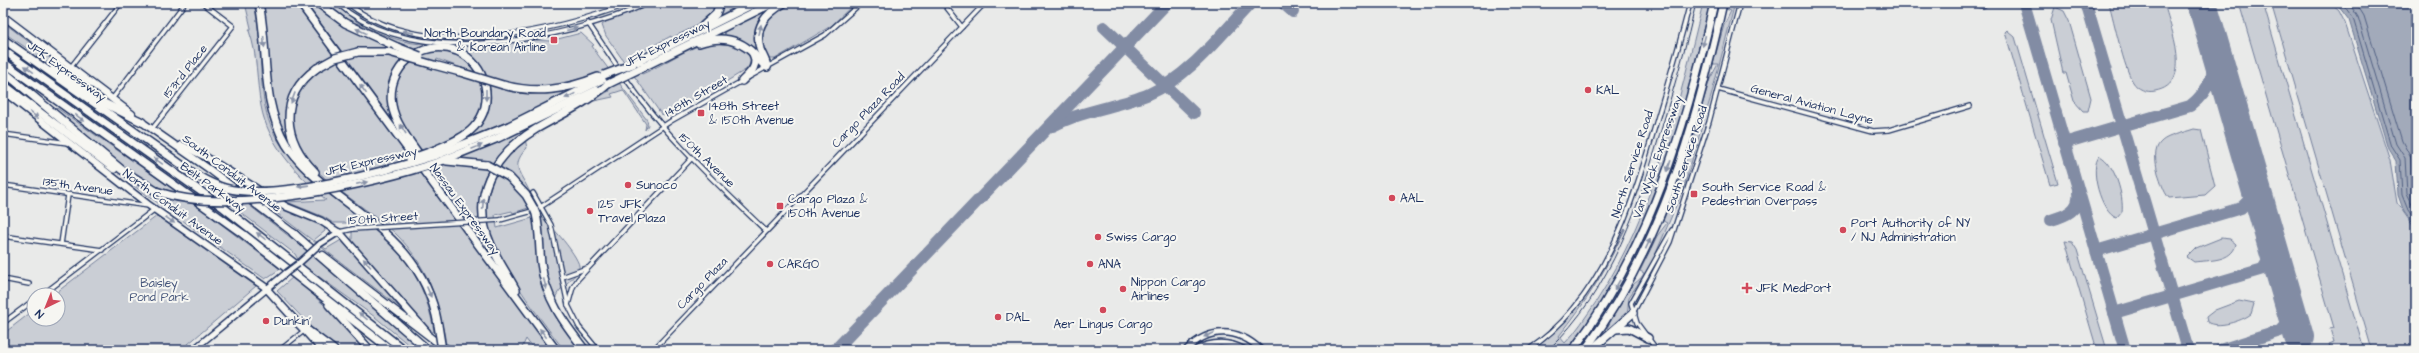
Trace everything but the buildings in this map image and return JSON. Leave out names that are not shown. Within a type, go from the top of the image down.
[{"type":"highway","points":[[259,3],[264,34],[267,90],[278,129],[290,150],[306,169],[387,233],[408,257],[428,291],[438,324],[441,347]]},
{"type":"highway","name":"Nassau Expressway","points":[[300,3],[556,350]]},
{"type":"highway","points":[[318,3],[345,23],[435,63],[503,85],[528,90],[552,90],[606,79],[636,65]]},
{"type":"highway","points":[[681,41],[713,18],[718,12],[720,3]]},
{"type":"highway","name":"JFK Expressway","points":[[636,65],[755,3]]},
{"type":"highway","name":"JFK Expressway","points":[[636,65],[667,55],[773,3]]},
{"type":"highway","points":[[767,67],[759,42],[759,30],[767,15],[784,3]]},
{"type":"highway","name":"Van Wyck Expressway","points":[[1574,350],[1619,280],[1651,215],[1684,117],[1714,3]]},
{"type":"highway","name":"Van Wyck Expressway","points":[[1585,350],[1626,287],[1660,219],[1689,132],[1723,3]]},
{"type":"highway","points":[[3,38],[106,104],[142,122]]},
{"type":"highway","name":"JFK Expressway","points":[[3,38],[210,183],[241,191],[296,188],[354,178],[437,155]]},
{"type":"highway","points":[[667,55],[714,39],[736,42],[751,51],[767,67]]},
{"type":"highway","points":[[437,155],[474,128],[483,112],[486,98],[483,78],[474,63],[460,53],[443,48],[422,51],[404,62],[393,82],[392,105],[396,118],[478,244]]},
{"type":"highway","name":"Belt Parkway","points":[[3,50],[224,208],[404,350]]},
{"type":"highway","points":[[742,81],[755,65],[755,59],[751,51]]},
{"type":"highway","points":[[349,204],[307,163],[296,146],[290,133],[289,114],[294,94],[302,81],[316,68],[338,57],[358,52],[389,52],[435,63]]},
{"type":"highway","name":"Belt Parkway","points":[[3,62],[238,229],[391,350]]},
{"type":"highway","points":[[3,71],[77,136]]},
{"type":"highway","points":[[530,315],[490,244],[482,217],[484,195],[487,183],[497,162],[517,142],[594,96],[606,79]]},
{"type":"highway","name":"JFK Expressway","points":[[77,136],[129,180],[144,188],[179,198],[202,199],[291,195],[362,183],[509,126],[606,79]]},
{"type":"highway","points":[[3,84],[77,136]]},
{"type":"highway","points":[[437,155],[480,163],[509,177],[526,195],[534,209],[540,229],[540,246],[545,287],[557,314],[585,350]]},
{"type":"highway","points":[[293,233],[428,350]]},
{"type":"highway","points":[[302,279],[349,326],[370,350]]},
{"type":"highway","points":[[1591,350],[1632,313]]},
{"type":"highway","points":[[299,324],[334,350]]},
{"type":"highway","points":[[1612,331],[1627,327],[1648,338]]},
{"type":"highway","points":[[378,329],[408,350]]},
{"type":"main road","name":"South Conduit Avenue","points":[[3,16],[111,99],[165,137],[441,347],[447,350]]},
{"type":"main road","name":"North Conduit Avenue","points":[[3,91],[153,208],[267,289],[322,350]]},
{"type":"main road","points":[[165,137],[206,157],[280,204],[317,219],[339,232],[441,347]]},
{"type":"main road","name":"150th Street","points":[[193,350],[320,244],[339,232]]},
{"type":"main road","points":[[1186,350],[1204,336],[1222,331],[1243,337],[1261,350]]},
{"type":"main road","points":[[1195,350],[1206,345],[1223,343],[1245,350]]},
{"type":"street","points":[[70,68],[122,3]]},
{"type":"street","points":[[111,99],[185,3]]},
{"type":"street","name":"153rd Place","points":[[152,129],[233,26],[203,3]]},
{"type":"street","points":[[337,3],[360,20],[381,30],[404,37],[437,42],[483,42],[519,39],[589,24],[649,3]]},
{"type":"street","points":[[347,3],[368,17],[390,27],[414,33],[442,36],[510,34],[551,28],[631,3]]},
{"type":"street","name":"148th Street","points":[[541,207],[662,127],[825,35],[861,3]]},
{"type":"street","points":[[943,3],[962,27]]},
{"type":"street","name":"Cargo Plaza Road","points":[[766,231],[984,3]]},
{"type":"street","name":"North Service Road","points":[[1528,350],[1550,334],[1574,307],[1596,275],[1620,229],[1643,167],[1690,3]]},
{"type":"street","name":"South Service Road","points":[[1632,313],[1666,249],[1674,227],[1694,169],[1718,89],[1740,3]]},
{"type":"street","name":"150th Avenue","points":[[585,18],[662,127],[692,159],[766,231]]},
{"type":"street","name":"General Aviation Layne","points":[[1718,89],[1873,131],[1893,129],[1970,106]]},
{"type":"street","points":[[3,134],[69,143]]},
{"type":"street","points":[[568,305],[573,287],[589,266],[692,159]]},
{"type":"street","name":"135th Avenue","points":[[3,185],[153,208]]},
{"type":"street","points":[[533,193],[551,225],[568,305],[579,327],[598,350]]},
{"type":"street","points":[[61,244],[68,195]]},
{"type":"street","name":"150th Street","points":[[339,232],[353,229],[500,220],[522,215],[541,207]]},
{"type":"street","points":[[53,287],[102,250],[153,208]]},
{"type":"street","points":[[1657,350],[1632,313],[1630,306],[1633,297],[1651,270],[1674,227]]},
{"type":"street","name":"Cargo Plaza","points":[[653,350],[766,231]]},
{"type":"street","points":[[3,236],[102,250]]},
{"type":"street","points":[[562,278],[589,266]]},
{"type":"street","points":[[3,279],[29,284]]},
{"type":"street","points":[[3,323],[26,306]]},
{"type":"street","points":[[280,350],[305,330]]},
{"type":"green space","points":[[245,3],[254,3],[258,24],[264,101],[271,126],[276,137],[288,155],[314,182],[372,226],[396,249],[412,270],[418,281],[428,305],[434,331],[432,332],[352,242],[352,223],[333,223],[324,217],[287,202],[326,200],[285,158],[270,133],[259,96],[254,49],[249,31],[251,28]]},
{"type":"green space","points":[[261,3],[297,3],[552,350],[534,350],[526,339],[521,350],[456,350],[445,342],[434,294],[420,264],[407,245],[385,225],[333,185],[317,170],[303,154],[294,138],[291,120],[293,106],[298,92],[313,67],[297,83],[289,101],[287,121],[290,143],[277,115],[271,97],[265,26]]},
{"type":"green space","points":[[306,3],[315,3],[390,47],[389,49],[357,49],[387,55],[408,48],[347,20],[323,3],[334,5],[362,25],[386,36],[412,43],[428,44],[429,46],[421,47],[392,76],[395,120],[393,121]]},
{"type":"green space","points":[[653,3],[717,3],[709,16],[698,25],[671,38],[671,36],[634,56],[642,74],[693,48],[719,42],[733,44],[746,50],[750,54],[751,59],[747,69],[704,95],[690,101],[689,99],[669,116],[661,114],[606,36],[602,25],[610,19]]},
{"type":"green space","points":[[722,3],[743,3],[718,16]]},
{"type":"green space","points":[[787,3],[855,3],[831,26],[775,59],[770,59],[763,48],[763,30],[765,24],[772,15]]},
{"type":"green space","points":[[1703,3],[1710,3],[1678,126],[1658,187],[1633,245],[1603,299],[1567,350],[1534,350],[1549,337],[1586,295],[1606,264],[1625,229],[1611,258],[1595,285],[1559,336],[1565,343],[1574,334],[1596,302],[1616,268],[1634,232],[1662,157],[1684,80]]},
{"type":"green space","points":[[1728,3],[1735,3],[1712,93],[1684,187],[1651,265],[1629,297],[1627,316],[1608,330],[1607,328],[1624,297],[1644,273],[1640,271],[1657,236],[1667,223],[1663,221],[1678,182],[1687,169],[1683,167],[1695,131],[1703,117],[1699,115],[1710,79],[1718,64],[1713,64],[1724,25],[1731,11],[1726,9]]},
{"type":"green space","points":[[2109,3],[2164,3],[2177,53],[2177,66],[2174,78],[2167,86],[2155,91],[2146,91],[2133,82],[2123,56]]},
{"type":"green space","points":[[2239,3],[2263,3],[2364,350],[2331,350],[2329,344],[2334,342],[2330,329],[2334,328]]},
{"type":"green space","points":[[2271,3],[2330,3],[2339,11],[2345,23],[2390,160],[2397,203],[2416,230],[2416,350],[2372,350]]},
{"type":"green space","points":[[2055,7],[2064,11],[2069,21],[2091,98],[2088,111],[2083,111],[2074,101],[2066,73],[2063,73],[2051,20]]},
{"type":"green space","points":[[768,10],[757,26],[761,59],[744,42],[725,36],[724,31]]},
{"type":"green space","points":[[3,22],[89,88],[88,90],[3,32]]},
{"type":"green space","points":[[2007,30],[2015,37],[2058,183],[2050,185],[2005,32]]},
{"type":"green space","points":[[581,33],[594,45],[592,46],[598,55],[647,120],[648,125],[645,130],[646,124],[623,90],[611,94],[613,97],[594,101],[592,100],[609,91],[599,73],[571,82],[546,86],[533,86],[492,78],[540,93],[547,94],[563,91],[564,93],[514,119],[460,141],[481,121],[487,85],[457,48],[457,45],[533,40],[550,41]]},
{"type":"green space","points":[[441,50],[467,61],[477,74],[482,91],[483,102],[481,102],[480,111],[471,125],[457,136],[434,147],[443,164],[538,124],[507,147],[496,158],[488,170],[483,183],[480,199],[483,239],[428,165],[397,113],[395,97],[399,77],[411,62],[430,52]],"holes":[[[437,59],[467,70],[470,78],[434,67]]]},
{"type":"green space","points":[[3,74],[50,113],[48,115],[3,82]]},
{"type":"green space","points":[[57,108],[200,208],[280,269],[265,279],[134,186],[133,174],[55,110]]},
{"type":"green space","points":[[2194,129],[2201,130],[2215,186],[2205,195],[2169,198],[2158,173],[2156,152],[2158,146],[2168,137]]},
{"type":"green space","points":[[525,139],[527,148],[518,162],[518,168],[530,193],[532,201],[528,208],[513,213],[512,211],[495,215],[497,228],[539,216],[564,240],[579,264],[579,268],[574,277],[561,289],[556,297],[554,305],[559,321],[581,350],[564,350],[512,277],[490,234],[485,215],[485,198],[489,184],[500,161],[505,155]]},
{"type":"green space","points":[[2100,156],[2110,166],[2120,189],[2122,198],[2122,212],[2117,218],[2111,215],[2106,208],[2098,189],[2095,169]]},
{"type":"green space","points":[[220,168],[277,204],[324,226],[325,231],[314,240],[326,249],[343,239],[410,315],[219,169]]},
{"type":"green space","points":[[227,202],[245,202],[326,265],[425,350],[415,350],[375,317],[300,263],[295,254]]},
{"type":"green space","name":"Baisley Pond Park","points":[[157,216],[256,286],[181,350],[3,350],[3,334],[26,316],[26,327],[66,327],[66,287],[64,287]]},
{"type":"green space","points":[[2221,238],[2230,239],[2236,244],[2234,250],[2225,257],[2194,262],[2187,257],[2196,248]]},
{"type":"green space","points":[[2065,241],[2072,242],[2077,250],[2107,350],[2097,350]]},
{"type":"green space","points":[[293,277],[342,321],[367,350],[340,350],[312,328],[277,291]]},
{"type":"green space","points":[[2239,301],[2254,304],[2251,314],[2247,317],[2217,325],[2207,322],[2206,317],[2215,310]]},
{"type":"water","points":[[2336,3],[2416,3],[2416,227],[2404,212],[2398,195],[2396,161],[2388,148],[2349,20]]},
{"type":"taxiway","points":[[835,350],[1167,3]]},
{"type":"taxiway","points":[[1053,126],[1076,116],[1149,94],[1164,86],[1178,77],[1204,54],[1251,3]]},
{"type":"taxiway","points":[[1283,3],[1293,12]]},
{"type":"taxiway","points":[[2024,3],[2125,350]]},
{"type":"taxiway","points":[[2086,3],[2188,350]]},
{"type":"taxiway","points":[[1104,27],[1194,113]]},
{"type":"taxiway","points":[[2064,143],[2190,106],[2203,94],[2210,80],[2214,65],[2214,47]]},
{"type":"taxiway","points":[[2096,251],[2241,208],[2250,199],[2253,180]]},
{"type":"taxiway","points":[[2051,220],[2066,214],[2074,208],[2077,203],[2078,192]]},
{"type":"taxiway","points":[[2114,313],[2263,269],[2271,256],[2269,236]]},
{"type":"taxiway","points":[[2220,350],[2280,331],[2288,322],[2288,301]]},
{"type":"runway","points":[[2202,3],[2299,337]]},
{"type":"tram line","points":[[1548,350],[1570,326],[1590,300],[1621,244],[1645,183],[1655,151],[1681,62],[1696,3]]},
{"type":"place","name":"North Boundary Road & Korean Airline","points":[[554,40]]},
{"type":"place","name":"KAL","points":[[1588,90]]},
{"type":"place","name":"148th Street & 150th Avenue","points":[[701,113]]},
{"type":"place","name":"Sunoco","points":[[628,185]]},
{"type":"place","name":"South Service Road & Pedestrian Overpass","points":[[1694,194]]},
{"type":"place","name":"AAL","points":[[1392,198]]},
{"type":"place","name":"Cargo Plaza & 150th Avenue","points":[[780,206]]},
{"type":"place","name":"125 JFK Travel Plaza","points":[[590,211]]},
{"type":"place","name":"Port Authority of NY / NJ Administration","points":[[1843,230]]},
{"type":"place","name":"Swiss Cargo","points":[[1098,237]]},
{"type":"place","name":"CARGO","points":[[770,264]]},
{"type":"place","name":"ANA","points":[[1090,264]]},
{"type":"place","name":"JFK MedPort","points":[[1747,288]]},
{"type":"place","name":"Nippon Cargo Airlines","points":[[1123,289]]},
{"type":"place","name":"Aer Lingus Cargo","points":[[1103,310]]},
{"type":"place","name":"DAL","points":[[998,317]]},
{"type":"place","name":"Dunkin'","points":[[266,321]]}]
